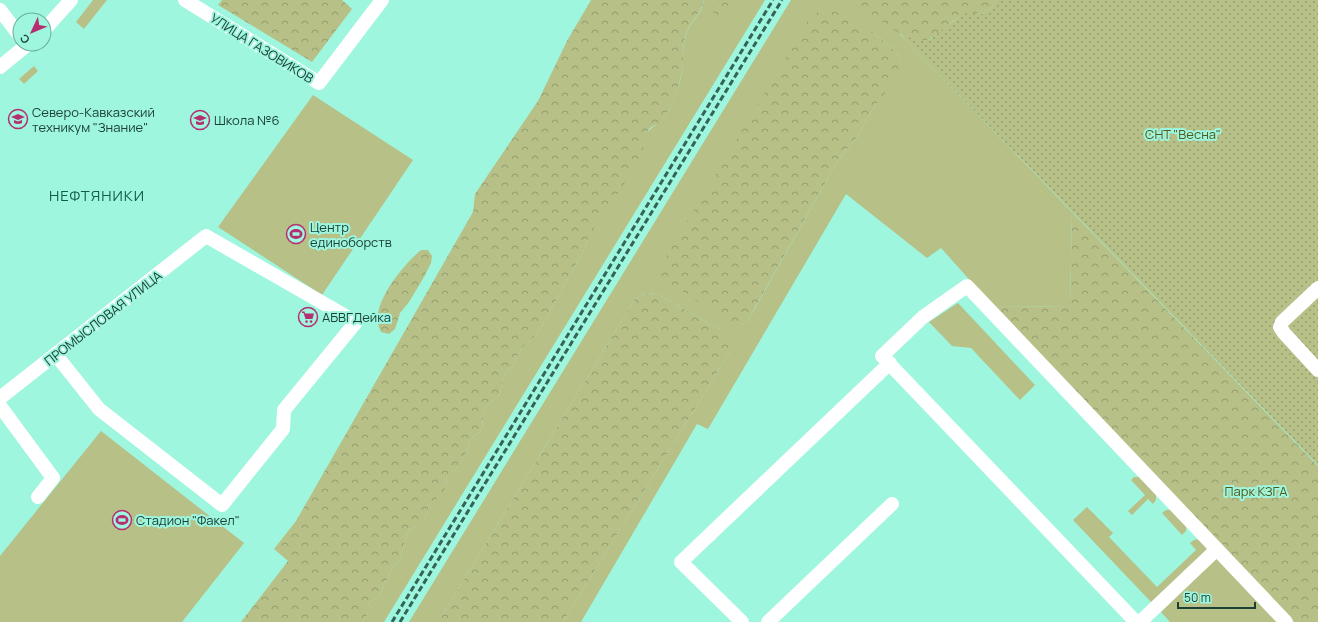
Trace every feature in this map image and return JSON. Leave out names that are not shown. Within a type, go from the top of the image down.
[{"type":"street","points":[[52,21],[71,0]]},
{"type":"street","name":"УЛИЦА ГАЗОВИКОВ","points":[[185,0],[319,82],[382,0]]},
{"type":"street","points":[[0,10],[12,25]]},
{"type":"street","points":[[0,67],[16,52]]},
{"type":"street","name":"ПРОМЫСЛОВАЯ УЛИЦА","points":[[0,398],[206,236],[356,322],[284,410],[283,428],[222,505],[99,409],[56,355]]},
{"type":"street","points":[[1136,622],[882,356],[924,317],[967,286],[1286,622]]},
{"type":"street","points":[[1318,288],[1282,322],[1280,327],[1318,370]]},
{"type":"street","points":[[742,622],[681,562],[890,364]]},
{"type":"street","points":[[0,406],[53,478],[38,498]]},
{"type":"street","points":[[768,622],[892,504]]},
{"type":"street","points":[[1140,622],[1217,549]]},
{"type":"green space","points":[[93,0],[107,0],[84,29],[76,22]]},
{"type":"green space","points":[[222,0],[342,0],[352,9],[312,62],[218,5]]},
{"type":"green space","points":[[591,0],[704,0],[703,5],[686,34],[683,64],[678,88],[669,110],[661,121],[650,128],[647,132],[642,155],[591,233],[585,248],[539,331],[528,343],[523,346],[514,365],[507,371],[503,379],[500,394],[487,406],[483,416],[482,429],[469,442],[467,452],[456,469],[447,475],[446,486],[443,493],[430,504],[425,519],[420,525],[410,529],[407,533],[400,560],[392,568],[378,597],[372,600],[368,605],[368,613],[363,622],[241,622],[288,561],[274,549],[296,521],[473,212],[475,194],[538,101],[567,41]]},
{"type":"green space","points":[[704,0],[713,0],[711,5],[739,2],[740,0],[765,0],[384,622],[363,622],[368,613],[368,605],[372,600],[378,597],[392,568],[400,560],[407,533],[410,529],[425,519],[430,504],[446,486],[447,475],[456,469],[467,452],[469,442],[482,429],[483,416],[487,406],[500,394],[503,379],[507,371],[514,365],[523,346],[528,343],[539,331],[585,248],[592,231],[644,148],[646,134],[670,109],[681,78],[686,35],[703,6]]},
{"type":"green space","points":[[713,0],[740,0],[735,9],[723,16],[715,14],[711,10]]},
{"type":"green space","points":[[791,0],[854,0],[901,35],[1072,212],[1070,307],[993,306],[941,248],[927,258],[846,194],[708,429],[697,424],[581,622],[563,622],[730,352],[722,331],[658,294],[647,293],[635,299],[438,622],[409,622]],"holes":[[[870,30],[893,49],[901,59],[882,96],[875,105],[857,137],[838,160],[754,310],[748,320],[740,326]]]},
{"type":"green space","points":[[854,0],[997,0],[992,7],[983,14],[962,15],[934,37],[921,41],[913,40],[895,31]]},
{"type":"green space","name":"СНТ \"Весна\"","points":[[997,0],[1318,0],[1318,465],[901,35],[921,41],[931,39],[961,15],[969,12],[983,14],[992,7]]},
{"type":"green space","points":[[821,9],[827,9],[847,16],[870,30],[893,49],[901,59],[904,66],[901,75],[875,105],[857,137],[838,160],[748,320],[740,326],[735,326],[665,280],[659,274],[661,265],[809,19]]},
{"type":"green space","points":[[34,66],[38,71],[24,84],[19,79]]},
{"type":"green space","points":[[313,95],[413,160],[322,295],[218,227]]},
{"type":"green space","name":"Парк КЗГА","points":[[1072,212],[1318,466],[1318,622],[1294,622],[993,306],[1070,307]]},
{"type":"green space","points":[[421,250],[428,250],[432,256],[431,263],[409,302],[400,313],[395,329],[389,334],[381,332],[378,324],[378,314],[385,293],[399,273]]},
{"type":"green space","points":[[647,293],[658,294],[722,331],[732,340],[730,352],[563,622],[438,622],[635,299]]},
{"type":"green space","points":[[958,303],[1035,385],[1020,400],[971,348],[952,346],[929,322]]},
{"type":"green space","name":"Стадион \"Факел\"","points":[[101,431],[244,543],[182,622],[0,622],[0,556]]},
{"type":"green space","points":[[1134,477],[1140,477],[1156,494],[1156,500],[1153,504],[1148,499],[1132,515],[1128,511],[1145,495],[1131,480]]},
{"type":"green space","points":[[1087,507],[1113,533],[1109,537],[1157,587],[1196,550],[1190,543],[1199,539],[1207,547],[1205,552],[1152,603],[1073,520]]},
{"type":"green space","points":[[1166,510],[1171,510],[1186,526],[1186,531],[1182,535],[1162,513]]},
{"type":"green space","points":[[1216,558],[1277,622],[1170,622],[1161,612]]},
{"type":"railway","points":[[392,622],[773,0]]},
{"type":"railway","points":[[400,622],[782,0]]},
{"type":"place","name":"Северо-Кавказский техникум \"Знание\"","points":[[18,119]]},
{"type":"place","name":"Школа №6","points":[[200,120]]},
{"type":"place","name":"Центр единоборств","points":[[296,234]]},
{"type":"place","name":"АБВГДейка","points":[[308,317]]},
{"type":"place","name":"Стадион \"Факел\"","points":[[122,520]]},
{"type":"district","name":"НЕФТЯНИКИ","points":[[97,195]]}]
